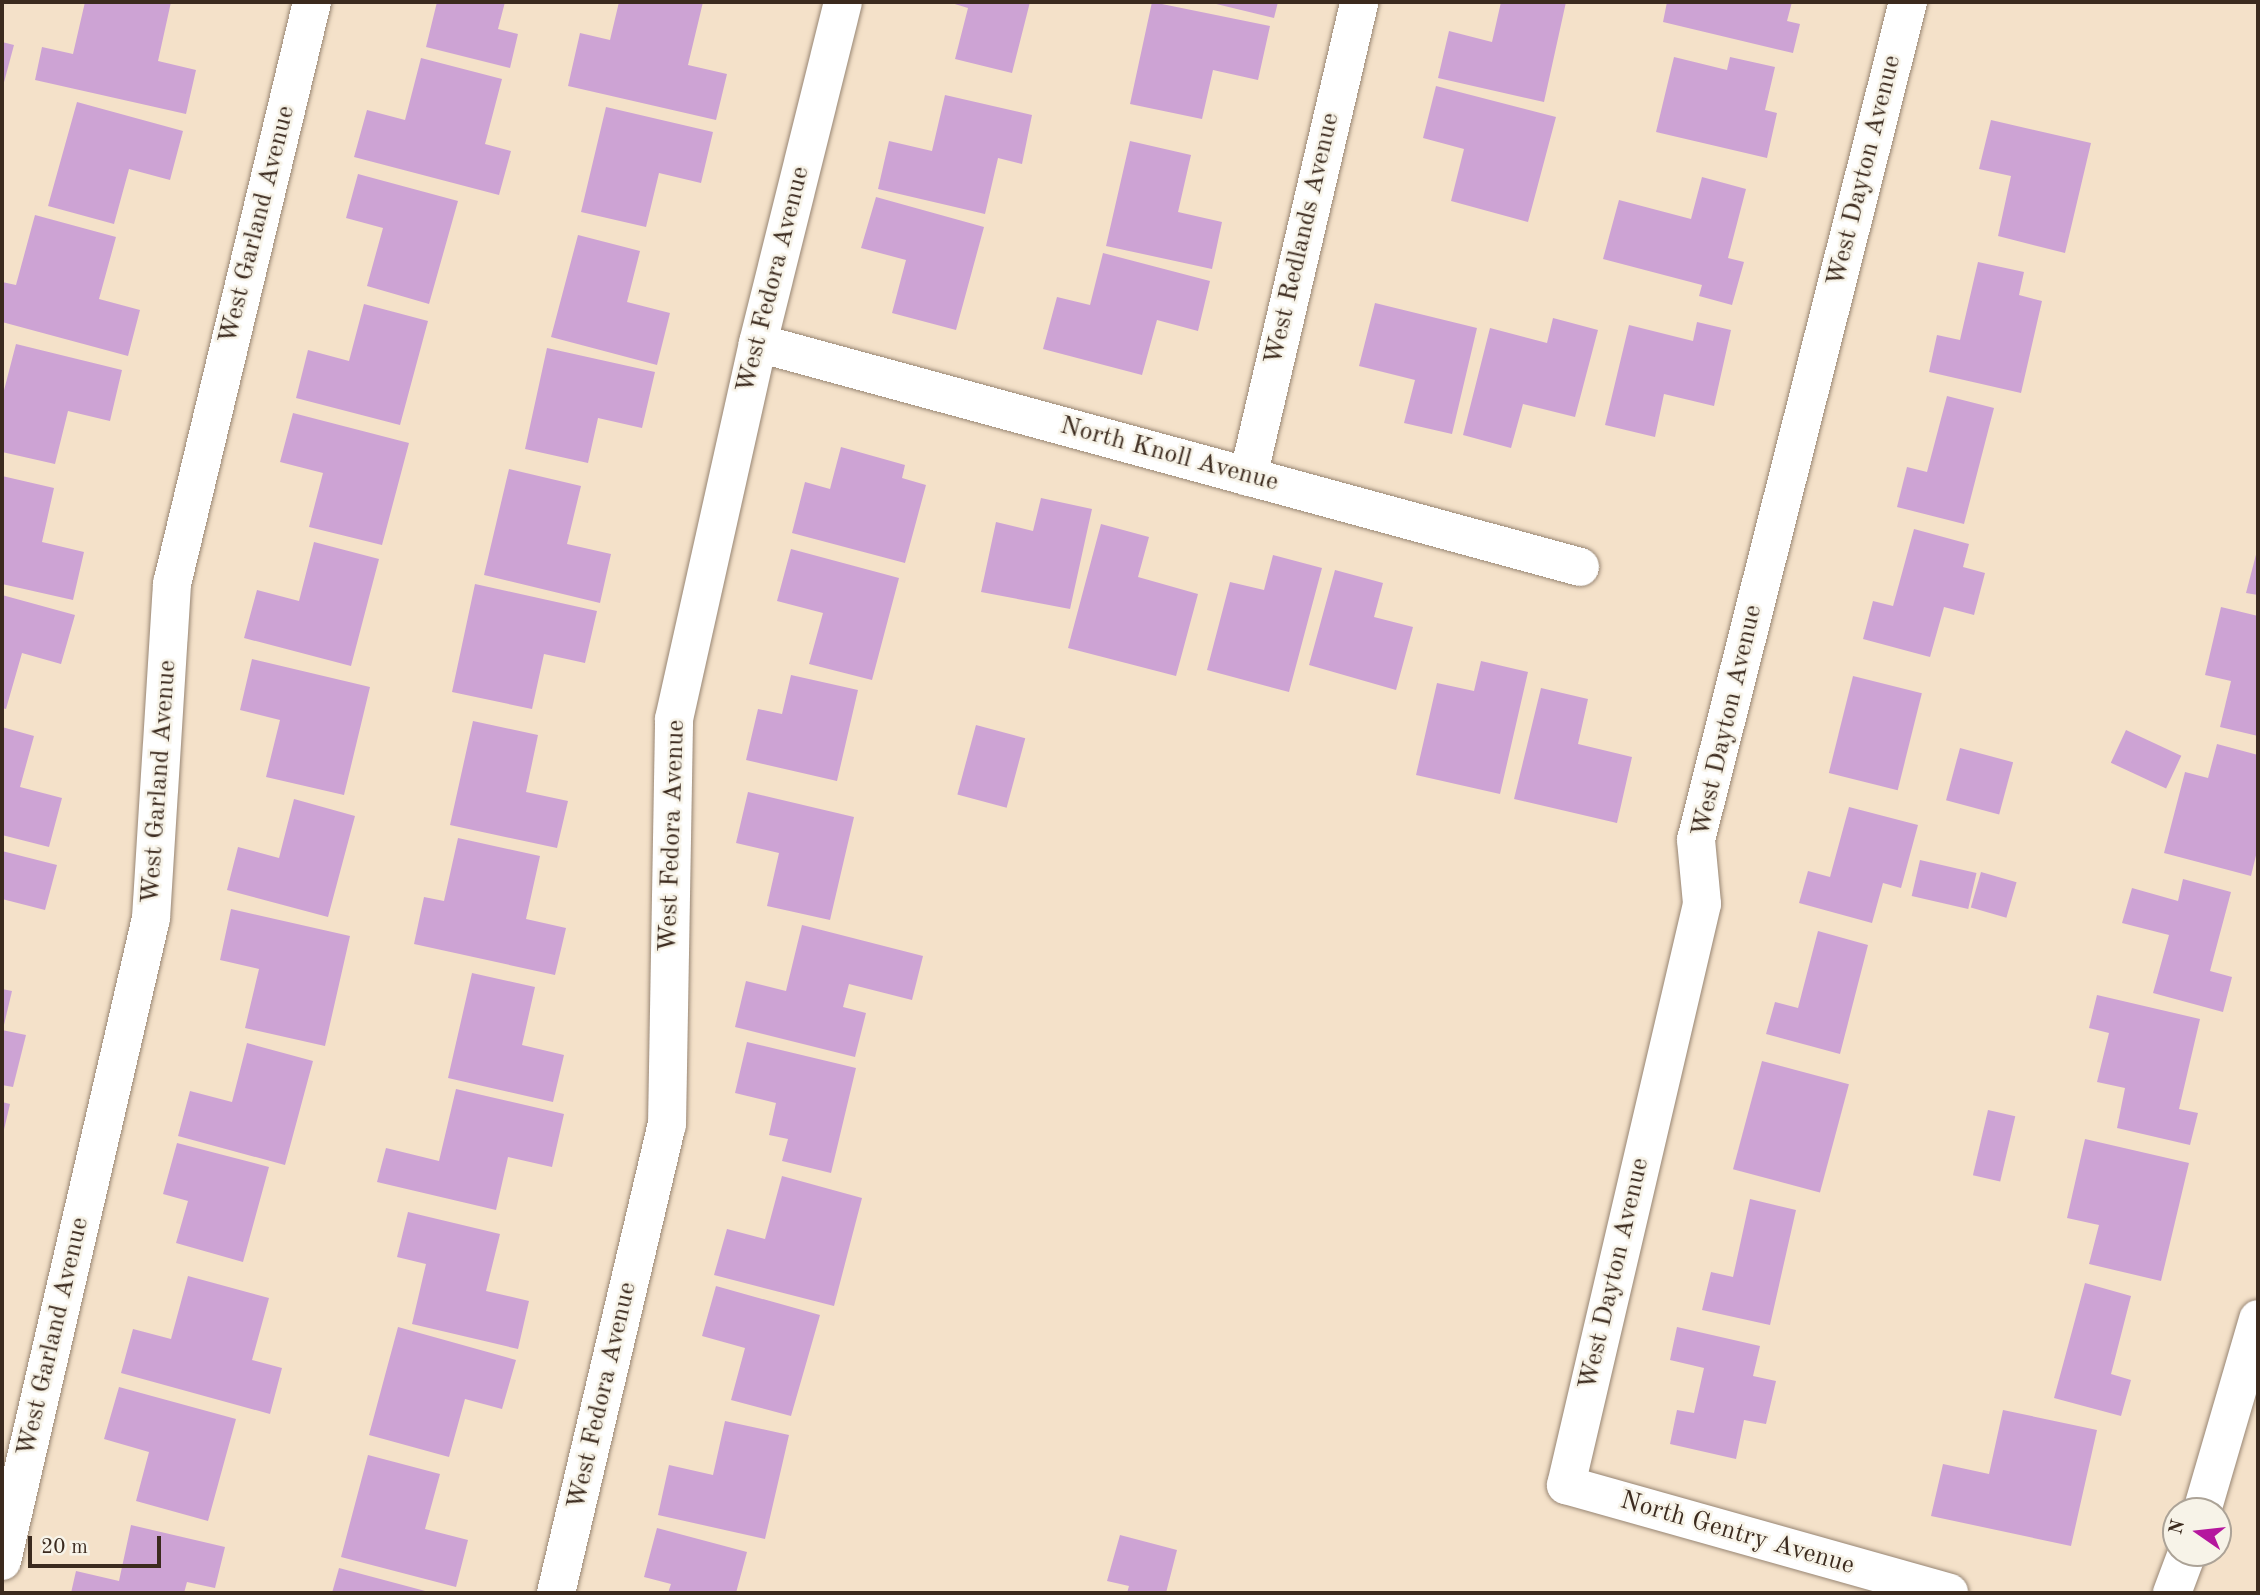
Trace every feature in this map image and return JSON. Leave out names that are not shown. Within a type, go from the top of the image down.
[{"type":"street","name":"West Garland Avenue","points":[[2,1561],[151,918],[172,584],[312,2]]},
{"type":"street","name":"West Fedora Avenue","points":[[556,1593],[667,1125],[674,719],[758,343],[843,2]]},
{"type":"street","name":"West Redlands Avenue","points":[[1248,477],[1359,2]]},
{"type":"street","name":"West Dayton Avenue","points":[[1566,1485],[1702,904],[1696,840],[1908,2]]},
{"type":"street","name":"North Knoll Avenue","points":[[758,343],[1580,567]]},
{"type":"street","points":[[2206,1497],[2258,1319]]},
{"type":"street","name":"North Gentry Avenue","points":[[1566,1485],[1949,1593]]},
{"type":"street","points":[[2172,1593],[2182,1567]]},
{"type":"building","points":[[85,2],[171,2],[158,61],[196,70],[186,114],[35,80],[42,47],[73,54]]},
{"type":"building","points":[[437,2],[505,2],[498,29],[518,34],[510,68],[426,47]]},
{"type":"building","points":[[619,2],[703,2],[688,65],[727,74],[716,120],[568,86],[580,33],[610,40]]},
{"type":"building","points":[[948,2],[1030,2],[1012,73],[955,59],[968,8]]},
{"type":"building","points":[[1152,2],[1270,26],[1258,80],[1213,70],[1202,119],[1130,104]]},
{"type":"building","points":[[1208,2],[1278,2],[1274,18]]},
{"type":"building","points":[[1501,2],[1566,2],[1544,102],[1438,78],[1449,31],[1492,42]]},
{"type":"building","points":[[1667,2],[1792,2],[1787,21],[1800,24],[1793,53],[1663,22]]},
{"type":"building","points":[[2,42],[14,45],[3,86],[2,86]]},
{"type":"building","points":[[1674,57],[1727,70],[1730,57],[1775,67],[1765,110],[1777,113],[1767,158],[1656,132]]},
{"type":"building","points":[[421,58],[502,79],[485,144],[511,151],[499,195],[354,157],[367,110],[405,120]]},
{"type":"building","points":[[1436,86],[1556,117],[1528,222],[1451,201],[1464,149],[1423,138]]},
{"type":"building","points":[[945,95],[1032,115],[1022,164],[998,158],[985,214],[878,189],[889,141],[932,151]]},
{"type":"building","points":[[77,102],[183,131],[170,180],[129,169],[114,224],[48,206]]},
{"type":"building","points":[[606,107],[713,132],[701,183],[659,173],[646,227],[581,212]]},
{"type":"building","points":[[1991,120],[2091,143],[2065,253],[1998,236],[2011,176],[1979,169]]},
{"type":"building","points":[[1130,141],[1191,155],[1178,212],[1222,222],[1212,269],[1106,246]]},
{"type":"building","points":[[358,174],[458,201],[429,304],[367,286],[383,228],[346,218]]},
{"type":"building","points":[[1702,177],[1746,189],[1728,258],[1744,262],[1732,305],[1699,296],[1702,285],[1603,259],[1619,200],[1691,219]]},
{"type":"building","points":[[876,197],[984,227],[956,330],[892,313],[906,260],[861,248]]},
{"type":"building","points":[[35,215],[116,237],[99,299],[140,310],[128,356],[2,322],[2,282],[16,285]]},
{"type":"building","points":[[578,235],[640,251],[627,302],[670,313],[657,365],[551,337]]},
{"type":"building","points":[[1103,253],[1210,281],[1198,331],[1157,320],[1142,375],[1043,349],[1057,297],[1090,305]]},
{"type":"building","points":[[1978,262],[2024,272],[2019,295],[2042,301],[2021,393],[1929,372],[1937,335],[1960,340]]},
{"type":"building","points":[[1375,303],[1477,328],[1452,434],[1404,423],[1415,380],[1359,366]]},
{"type":"building","points":[[364,304],[428,321],[400,425],[296,398],[308,350],[349,361]]},
{"type":"building","points":[[1553,318],[1598,330],[1575,417],[1523,404],[1511,448],[1463,435],[1490,328],[1547,343]]},
{"type":"building","points":[[1697,322],[1731,330],[1714,406],[1664,394],[1655,437],[1605,425],[1629,325],[1693,341]]},
{"type":"building","points":[[16,344],[122,370],[110,421],[68,411],[55,464],[2,452],[2,398]]},
{"type":"building","points":[[547,348],[655,372],[642,428],[598,418],[588,463],[525,449]]},
{"type":"building","points":[[1947,396],[1994,408],[1964,524],[1897,507],[1907,467],[1927,472]]},
{"type":"building","points":[[293,413],[409,443],[382,545],[309,527],[323,473],[280,462]]},
{"type":"building","points":[[841,447],[905,465],[902,478],[926,485],[905,563],[792,533],[805,482],[830,489]]},
{"type":"building","points":[[509,469],[581,486],[567,544],[611,554],[600,603],[484,575]]},
{"type":"building","points":[[2,476],[54,488],[42,542],[84,552],[73,600],[2,584]]},
{"type":"building","points":[[1041,498],[1092,509],[1070,609],[981,592],[996,522],[1033,531]]},
{"type":"building","points":[[1101,524],[1149,537],[1138,577],[1198,594],[1176,676],[1068,648]]},
{"type":"building","points":[[1914,529],[1969,544],[1963,567],[1985,573],[1974,615],[1944,607],[1930,657],[1863,639],[1873,601],[1893,606]]},
{"type":"building","points":[[314,542],[379,559],[351,666],[244,638],[257,590],[299,601]]},
{"type":"building","points":[[2258,547],[2258,595],[2246,593]]},
{"type":"building","points":[[791,549],[899,578],[872,680],[809,664],[823,613],[777,601]]},
{"type":"building","points":[[1273,555],[1322,568],[1289,692],[1207,670],[1230,582],[1264,590]]},
{"type":"building","points":[[1335,570],[1383,583],[1374,617],[1413,627],[1396,690],[1309,665]]},
{"type":"building","points":[[475,584],[597,611],[585,663],[544,654],[532,709],[452,692]]},
{"type":"building","points":[[2,595],[75,615],[61,664],[22,653],[6,709],[2,708]]},
{"type":"building","points":[[2221,607],[2258,616],[2258,736],[2220,727],[2231,681],[2205,675]]},
{"type":"building","points":[[252,659],[370,687],[344,795],[266,777],[280,720],[240,710]]},
{"type":"building","points":[[1481,661],[1528,672],[1500,794],[1416,775],[1437,683],[1474,691]]},
{"type":"building","points":[[791,675],[858,690],[837,781],[746,760],[758,709],[782,714]]},
{"type":"building","points":[[1853,676],[1922,693],[1898,790],[1829,773]]},
{"type":"building","points":[[1541,688],[1588,699],[1578,744],[1632,757],[1617,823],[1514,799]]},
{"type":"building","points":[[473,721],[538,735],[526,792],[568,801],[557,848],[450,825]]},
{"type":"building","points":[[976,725],[1025,738],[1007,808],[957,795]]},
{"type":"building","points":[[2,727],[34,736],[20,787],[62,798],[49,847],[2,835]]},
{"type":"building","points":[[2126,730],[2181,756],[2166,788],[2111,763]]},
{"type":"building","points":[[2217,744],[2258,755],[2258,847],[2251,876],[2164,853],[2185,772],[2208,778]]},
{"type":"building","points":[[1960,748],[2013,762],[1999,814],[1946,800]]},
{"type":"building","points":[[748,792],[854,817],[830,920],[767,906],[779,853],[736,843]]},
{"type":"building","points":[[294,799],[355,816],[328,917],[227,890],[238,847],[279,858]]},
{"type":"building","points":[[1849,807],[1918,825],[1901,888],[1883,883],[1872,923],[1799,903],[1808,871],[1830,877]]},
{"type":"building","points":[[458,838],[540,856],[526,919],[566,928],[555,975],[414,944],[424,897],[444,901]]},
{"type":"building","points":[[2,851],[57,865],[45,910],[2,899]]},
{"type":"building","points":[[1920,860],[1977,873],[1968,909],[1912,896]]},
{"type":"building","points":[[1981,872],[2017,882],[2006,918],[1971,908]]},
{"type":"building","points":[[2183,879],[2231,892],[2210,971],[2232,977],[2223,1012],[2153,993],[2169,935],[2122,923],[2132,888],[2178,901]]},
{"type":"building","points":[[231,909],[350,936],[325,1046],[245,1028],[259,969],[220,960]]},
{"type":"building","points":[[802,925],[923,956],[912,1000],[849,984],[843,1007],[866,1013],[855,1057],[735,1027],[746,981],[786,991]]},
{"type":"building","points":[[1818,931],[1868,945],[1840,1054],[1766,1034],[1775,1002],[1798,1008]]},
{"type":"building","points":[[472,973],[535,987],[522,1045],[564,1055],[553,1102],[448,1078]]},
{"type":"building","points":[[2,989],[12,991],[3,1029],[2,1029]]},
{"type":"building","points":[[2097,995],[2200,1019],[2179,1109],[2198,1113],[2190,1145],[2117,1128],[2125,1088],[2097,1082],[2109,1033],[2089,1028]]},
{"type":"building","points":[[2,1030],[26,1035],[13,1087],[2,1085]]},
{"type":"building","points":[[747,1042],[856,1068],[831,1173],[782,1161],[788,1139],[769,1135],[776,1103],[735,1093]]},
{"type":"building","points":[[247,1043],[313,1061],[285,1165],[178,1136],[190,1091],[232,1102]]},
{"type":"building","points":[[1762,1061],[1849,1084],[1820,1192],[1733,1169]]},
{"type":"building","points":[[456,1089],[564,1114],[552,1167],[508,1157],[496,1210],[377,1182],[386,1148],[439,1161]]},
{"type":"building","points":[[2,1102],[10,1104],[3,1134],[2,1134]]},
{"type":"building","points":[[1988,1110],[2015,1116],[2000,1182],[1973,1175]]},
{"type":"building","points":[[2085,1139],[2189,1163],[2161,1281],[2089,1264],[2099,1225],[2067,1218]]},
{"type":"building","points":[[177,1143],[269,1167],[243,1262],[176,1243],[188,1201],[163,1194]]},
{"type":"building","points":[[782,1176],[862,1198],[834,1306],[714,1275],[727,1229],[765,1239]]},
{"type":"building","points":[[1750,1199],[1796,1210],[1770,1325],[1702,1310],[1711,1272],[1733,1277]]},
{"type":"building","points":[[408,1212],[500,1234],[486,1291],[529,1301],[518,1349],[412,1324],[426,1264],[397,1257]]},
{"type":"building","points":[[188,1276],[269,1298],[252,1360],[282,1368],[270,1414],[121,1373],[133,1329],[171,1339]]},
{"type":"building","points":[[2085,1283],[2131,1296],[2111,1374],[2131,1380],[2121,1416],[2054,1398]]},
{"type":"building","points":[[716,1286],[820,1315],[791,1416],[731,1400],[745,1348],[702,1336]]},
{"type":"building","points":[[398,1327],[516,1360],[502,1409],[465,1399],[449,1457],[369,1435]]},
{"type":"building","points":[[1677,1327],[1760,1346],[1753,1376],[1776,1381],[1766,1424],[1744,1420],[1736,1459],[1670,1444],[1677,1410],[1694,1413],[1704,1368],[1670,1360]]},
{"type":"building","points":[[119,1387],[236,1419],[208,1521],[136,1501],[149,1452],[104,1439]]},
{"type":"building","points":[[2003,1410],[2097,1430],[2071,1546],[1931,1516],[1943,1464],[1989,1474]]},
{"type":"building","points":[[725,1421],[789,1435],[765,1539],[658,1515],[669,1465],[713,1475]]},
{"type":"building","points":[[368,1455],[440,1474],[425,1529],[468,1540],[456,1587],[341,1557]]},
{"type":"building","points":[[131,1525],[225,1547],[215,1588],[187,1582],[184,1593],[71,1593],[76,1571],[119,1581]]},
{"type":"building","points":[[657,1528],[747,1552],[736,1593],[668,1593],[671,1584],[644,1577]]},
{"type":"building","points":[[1120,1535],[1177,1550],[1166,1593],[1127,1593],[1129,1586],[1107,1581]]},
{"type":"building","points":[[339,1568],[429,1592],[429,1593],[332,1593]]}]
